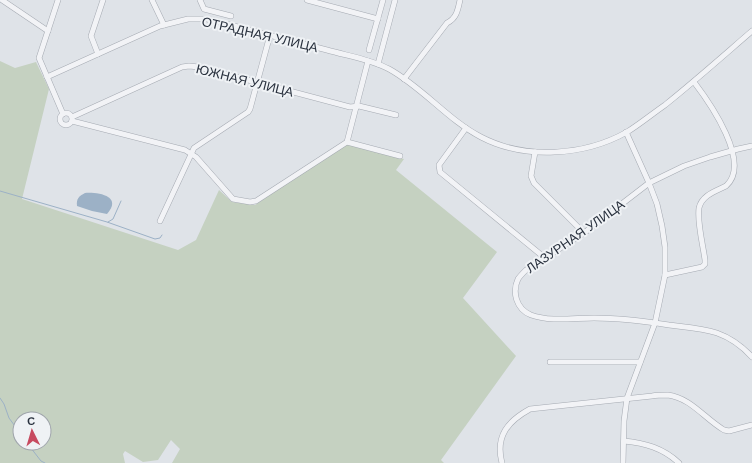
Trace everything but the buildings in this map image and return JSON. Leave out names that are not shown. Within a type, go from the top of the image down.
[{"type":"street","points":[[2,0],[48,31]]},
{"type":"street","points":[[58,0],[39,58],[63,114]]},
{"type":"street","points":[[98,54],[91,36],[103,0]]},
{"type":"street","points":[[152,0],[164,25]]},
{"type":"street","points":[[200,0],[204,9],[231,16]]},
{"type":"street","points":[[308,0],[378,19]]},
{"type":"street","points":[[369,50],[383,0]]},
{"type":"street","points":[[378,64],[396,0]]},
{"type":"street","points":[[404,79],[447,23],[456,17],[460,0]]},
{"type":"street","name":"ОТРАДНАЯ УЛИЦА","points":[[47,77],[164,25],[188,19],[208,19],[378,64],[404,79],[466,128],[494,143],[511,149],[535,152],[573,150],[602,142],[626,132],[642,122],[694,82],[752,31]]},
{"type":"street","points":[[160,221],[191,153],[197,146],[250,110],[270,35]]},
{"type":"street","points":[[63,114],[67,113],[72,119],[185,150],[191,153],[233,199],[250,202],[256,201],[347,142],[368,61]]},
{"type":"street","name":"ЮЖНАЯ УЛИЦА","points":[[72,119],[182,67],[189,66],[199,67],[350,106],[359,106],[396,115]]},
{"type":"street","points":[[665,275],[702,267],[705,264],[699,208],[702,201],[708,195],[728,184],[736,175],[739,168],[739,153],[733,137],[694,82]]},
{"type":"street","points":[[63,114],[60,118],[62,123],[67,125],[72,119]]},
{"type":"street","points":[[466,128],[439,166],[440,172],[545,258]]},
{"type":"street","points":[[623,463],[627,398],[655,323],[665,275],[665,247],[662,226],[649,183],[626,132]]},
{"type":"street","points":[[347,142],[400,156]]},
{"type":"street","name":"ЛАЗУРНАЯ УЛИЦА","points":[[752,146],[739,153],[684,166],[649,183],[584,233],[526,270],[516,284],[515,296],[517,302],[524,311],[529,314],[553,319],[625,319],[693,328],[717,333],[739,344],[752,357]]},
{"type":"street","points":[[535,152],[531,176],[534,183],[584,233]]},
{"type":"street","points":[[550,362],[640,362]]},
{"type":"street","points":[[502,463],[500,444],[503,433],[510,422],[530,409],[668,395],[681,399],[693,406],[724,430],[729,431],[752,425]]},
{"type":"street","points":[[624,441],[646,444],[660,449],[679,463]]},
{"type":"green space","points":[[0,61],[15,68],[36,62],[49,89],[22,199],[178,250],[196,240],[219,190],[232,202],[255,205],[343,145],[347,144],[404,159],[396,170],[497,252],[463,298],[516,356],[441,460],[444,463],[172,463],[180,449],[171,440],[158,460],[143,462],[125,451],[123,454],[125,463],[0,463]]},
{"type":"water","points":[[85,193],[96,193],[107,196],[112,203],[107,214],[77,206],[78,198]]},
{"type":"waterway","points":[[0,191],[107,222],[155,239],[160,238],[162,235]]},
{"type":"waterway","points":[[108,222],[113,219],[121,201]]},
{"type":"waterway","points":[[0,398],[12,422]]},
{"type":"waterway","points":[[33,451],[41,461],[45,463]]}]
